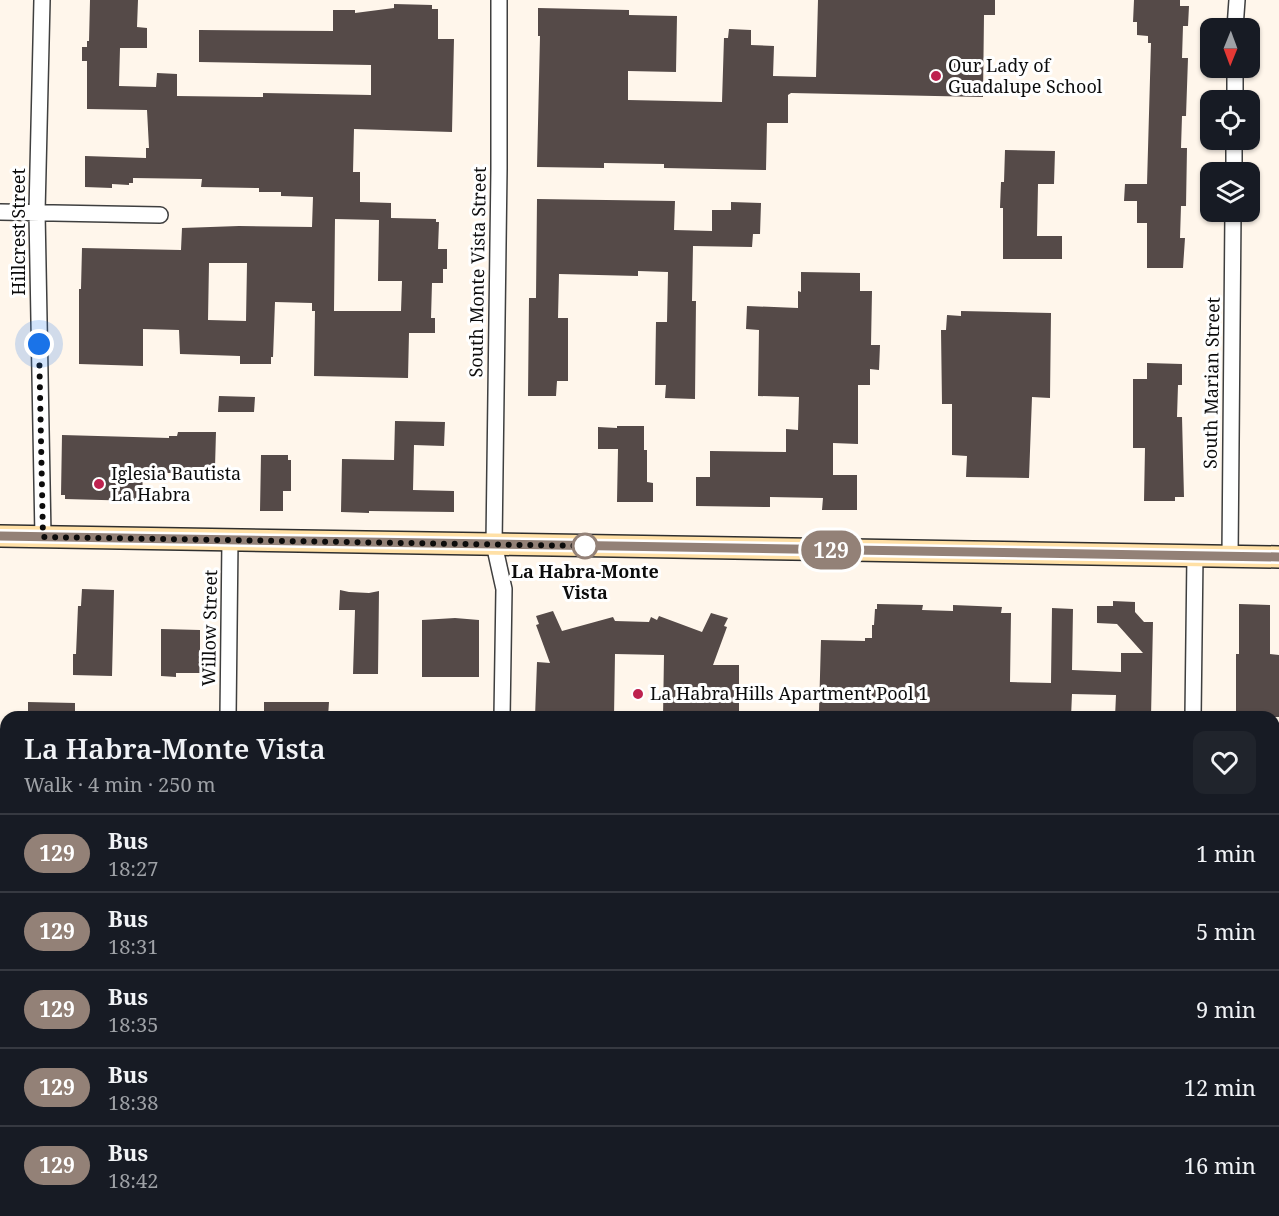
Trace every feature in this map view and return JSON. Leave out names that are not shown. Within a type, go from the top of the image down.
[{"type":"main road","points":[[0,536],[1279,557]]},
{"type":"street","name":"Hillcrest Street","points":[[42,0],[37,212],[43,537]]},
{"type":"street","name":"South Monte Vista Street","points":[[499,0],[494,544],[504,590],[502,711]]},
{"type":"street","points":[[1236,18],[1237,0]]},
{"type":"street","points":[[0,212],[160,216]]},
{"type":"street","name":"South Marian Street","points":[[1230,556],[1233,222]]},
{"type":"street","name":"Willow Street","points":[[228,711],[230,540]]},
{"type":"street","points":[[1193,711],[1195,555]]},
{"type":"building","points":[[90,0],[138,0],[137,27],[147,28],[147,48],[120,48],[119,86],[156,87],[157,73],[177,74],[177,96],[263,97],[263,93],[371,95],[371,65],[199,62],[199,30],[333,31],[333,10],[355,10],[355,13],[394,8],[394,4],[432,5],[432,9],[438,9],[438,39],[454,39],[452,132],[354,129],[353,172],[360,172],[360,202],[391,203],[391,218],[436,219],[436,222],[439,222],[438,249],[447,249],[447,269],[443,269],[443,283],[432,283],[431,318],[435,318],[435,333],[409,333],[408,378],[314,376],[315,311],[312,311],[312,303],[275,302],[271,364],[240,364],[240,356],[180,354],[179,330],[143,329],[143,366],[79,364],[79,289],[81,289],[82,248],[181,250],[182,228],[312,227],[313,197],[281,196],[281,192],[259,192],[259,188],[201,187],[202,179],[133,178],[133,183],[129,185],[112,184],[112,188],[85,187],[85,156],[146,158],[146,148],[149,148],[147,110],[87,109],[87,61],[82,61],[82,47],[87,47],[87,41],[89,41]],"holes":[[[335,219],[379,220],[378,281],[402,281],[401,311],[334,311]],[[209,263],[247,263],[246,321],[208,320]]]},
{"type":"building","points":[[818,0],[995,0],[995,15],[984,15],[983,97],[791,93],[788,95],[788,123],[767,123],[766,170],[664,168],[664,164],[604,163],[604,168],[537,167],[540,36],[538,36],[538,8],[629,10],[629,15],[677,16],[676,72],[628,71],[628,100],[722,102],[724,38],[728,38],[729,29],[751,30],[751,45],[774,46],[773,76],[816,77]]},
{"type":"building","points":[[1134,0],[1180,0],[1180,6],[1189,6],[1188,26],[1183,26],[1182,58],[1188,58],[1186,116],[1182,116],[1181,148],[1187,148],[1186,206],[1181,206],[1180,238],[1185,238],[1183,268],[1147,268],[1147,223],[1137,223],[1137,201],[1124,201],[1125,184],[1147,184],[1151,43],[1148,43],[1148,36],[1137,35],[1137,22],[1133,22]]},
{"type":"building","points":[[1005,150],[1055,151],[1054,184],[1038,184],[1037,236],[1062,236],[1062,259],[1003,259],[1003,208],[1000,208]]},
{"type":"building","points":[[537,199],[675,201],[674,230],[712,231],[712,210],[731,210],[731,202],[761,203],[760,234],[753,234],[752,247],[693,246],[692,301],[696,301],[695,399],[665,398],[666,385],[655,385],[656,322],[667,322],[668,272],[638,271],[638,276],[559,274],[558,318],[568,318],[568,381],[557,381],[556,396],[528,396],[529,298],[536,298]]},
{"type":"building","points":[[801,272],[860,273],[860,291],[872,291],[871,345],[880,345],[879,370],[870,369],[870,385],[858,385],[858,444],[833,443],[833,475],[857,475],[857,510],[822,510],[823,498],[770,497],[770,507],[696,506],[696,477],[710,477],[710,451],[786,452],[786,429],[798,430],[799,397],[758,396],[759,330],[746,329],[747,306],[798,308]]},
{"type":"building","points":[[961,311],[1051,313],[1050,398],[1032,397],[1029,478],[966,477],[967,456],[952,455],[952,404],[942,404],[941,330],[946,330],[947,315],[961,316]]},
{"type":"building","points":[[1147,363],[1182,364],[1182,385],[1178,385],[1177,417],[1182,417],[1184,497],[1175,497],[1175,501],[1144,501],[1145,448],[1133,448],[1133,379],[1147,379]]},
{"type":"building","points":[[219,396],[255,397],[254,412],[218,412]]},
{"type":"building","points":[[395,421],[445,422],[444,446],[414,445],[413,490],[454,491],[454,512],[341,512],[342,459],[394,460]]},
{"type":"building","points":[[617,426],[644,426],[647,482],[653,483],[653,502],[617,502],[618,449],[598,449],[598,427],[617,428]]},
{"type":"building","points":[[178,432],[216,432],[215,467],[206,467],[206,480],[187,480],[187,473],[143,473],[142,497],[138,497],[138,501],[65,499],[65,495],[61,495],[62,435],[169,438],[169,436],[177,436]]},
{"type":"building","points":[[261,455],[288,455],[288,460],[291,460],[291,491],[283,491],[283,511],[260,511]]},
{"type":"building","points":[[82,589],[114,590],[112,676],[73,675],[78,606],[81,606]]},
{"type":"building","points":[[340,590],[369,593],[379,591],[378,674],[353,674],[355,610],[339,610]]},
{"type":"building","points":[[1113,601],[1135,602],[1135,612],[1144,622],[1153,622],[1151,711],[1115,711],[1116,695],[1072,694],[1071,711],[819,711],[821,640],[865,641],[865,638],[872,638],[872,625],[874,625],[877,604],[923,605],[922,610],[953,611],[953,605],[1002,607],[1001,613],[1011,613],[1010,682],[1051,683],[1052,608],[1073,609],[1072,670],[1121,672],[1121,653],[1143,653],[1117,624],[1097,623],[1097,606],[1113,606]]},
{"type":"building","points":[[1239,604],[1270,605],[1270,654],[1279,655],[1279,711],[1236,711],[1236,654],[1239,654]]},
{"type":"building","points":[[553,611],[562,631],[613,617],[615,621],[649,622],[651,617],[657,620],[659,616],[702,632],[711,613],[728,618],[713,665],[739,665],[739,711],[663,711],[664,655],[615,654],[614,711],[535,711],[537,662],[550,663],[536,625],[539,624],[536,616]]},
{"type":"building","points":[[455,618],[479,620],[479,677],[422,677],[422,620]]},
{"type":"building","points":[[161,629],[200,630],[200,673],[176,673],[176,677],[161,676]]},
{"type":"building","points":[[28,702],[75,703],[75,711],[28,711]]},
{"type":"building","points":[[264,702],[329,702],[328,711],[264,711]]},
{"type":"bus line","name":"129","points":[[0,536],[1279,557]]},
{"type":"place","name":"Our Lady of Guadalupe School","points":[[936,76]]},
{"type":"place","name":"Iglesia Bautista La Habra","points":[[99,484]]},
{"type":"place","name":"La Habra-Monte Vista","points":[[585,546]]},
{"type":"place","name":"La Habra Hills Apartment Pool 1","points":[[638,694]]},
{"type":"route","points":[[39,344],[43,537],[587,546],[585,546]]}]
